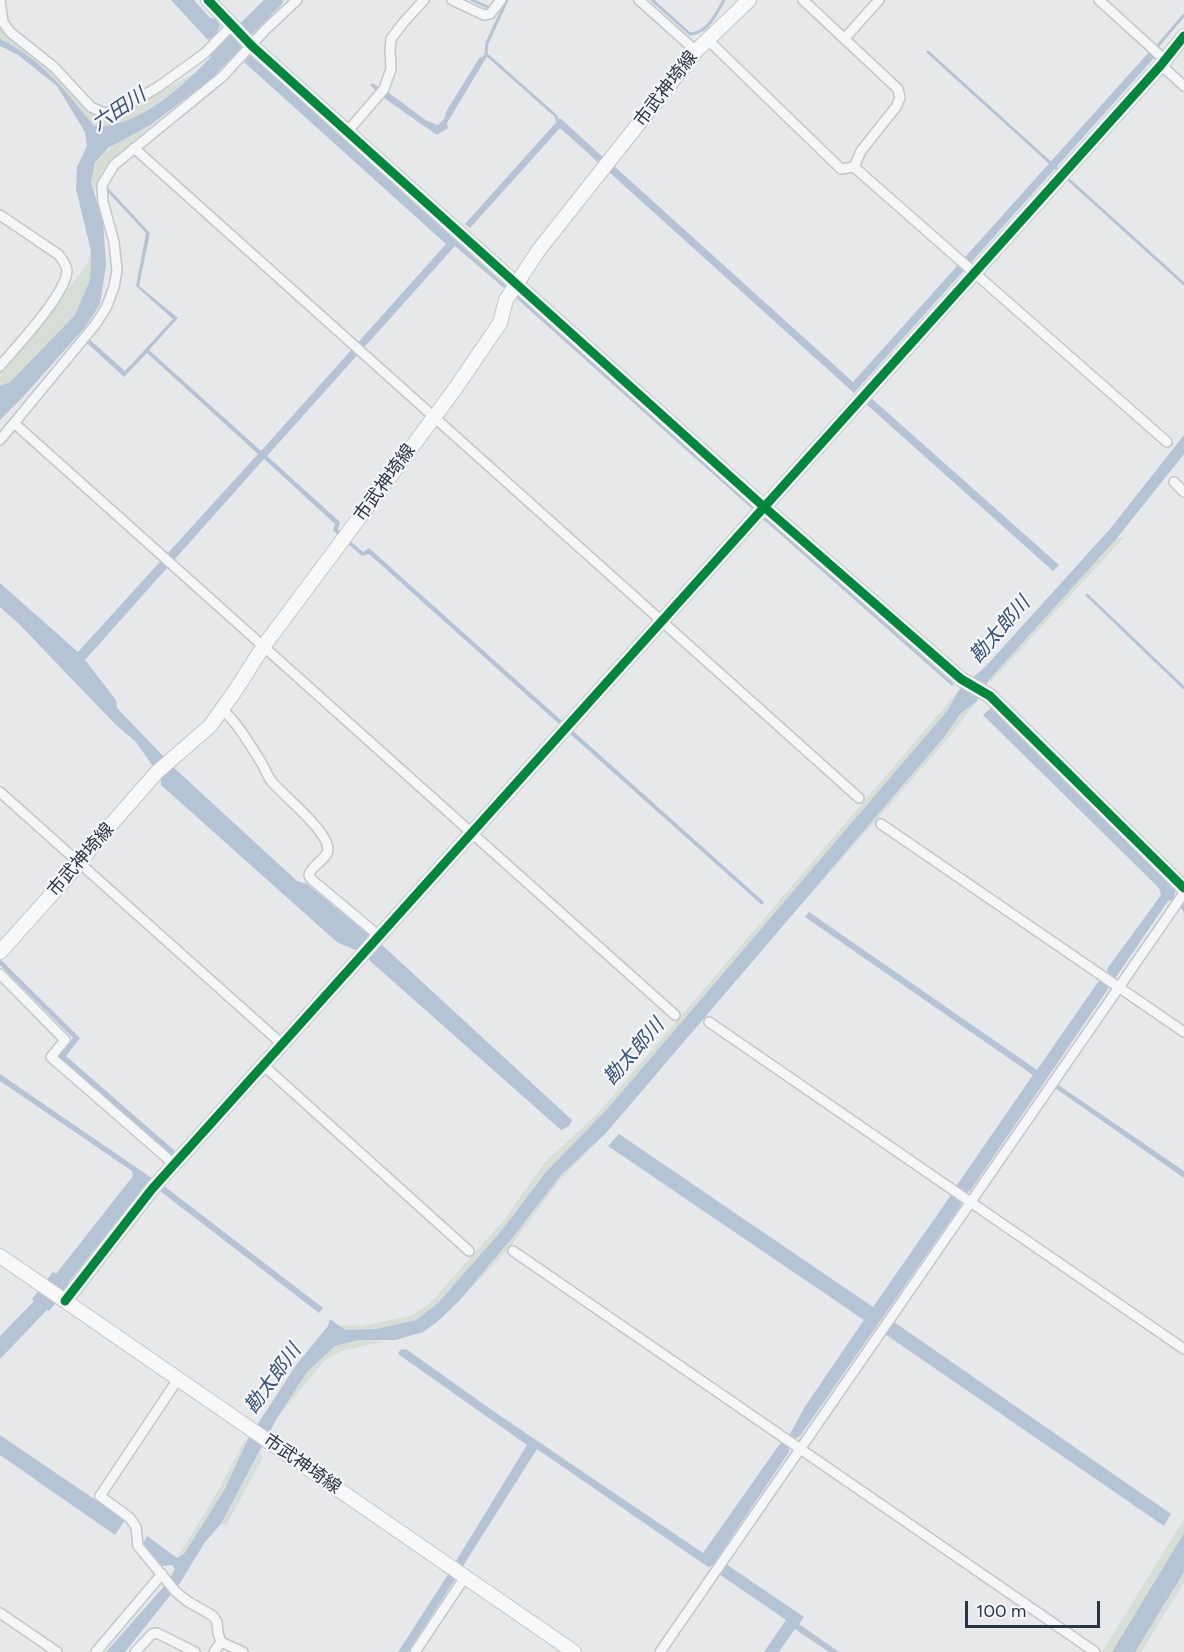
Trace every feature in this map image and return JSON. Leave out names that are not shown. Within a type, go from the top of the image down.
[{"type":"street","points":[[0,0],[3,22],[10,32],[54,67],[91,107],[112,114],[158,87],[205,53],[231,26]]},
{"type":"street","points":[[208,0],[252,46],[763,506],[961,679],[988,694],[1181,896],[968,1200],[660,1652]]},
{"type":"street","points":[[0,440],[106,308],[114,287],[117,270],[114,242],[103,202],[102,185],[114,165],[223,76],[266,29],[297,0]]},
{"type":"street","points":[[347,132],[382,92],[392,69],[391,39],[424,0]]},
{"type":"street","points":[[452,0],[484,15],[490,14],[501,0]]},
{"type":"street","points":[[639,0],[696,51]]},
{"type":"street","name":"市武神埼線","points":[[0,952],[163,768],[203,733],[222,709],[263,647],[494,333],[500,323],[506,300],[538,251],[696,51],[749,0]]},
{"type":"street","points":[[803,0],[888,77],[898,89],[900,98],[896,107],[861,151],[854,167]]},
{"type":"street","points":[[845,38],[879,0]]},
{"type":"street","points":[[1099,0],[1150,47],[1184,86]]},
{"type":"street","points":[[63,1300],[174,1164],[1184,36]]},
{"type":"street","points":[[707,39],[841,169],[854,167]]},
{"type":"street","points":[[134,148],[859,798]]},
{"type":"street","points":[[854,167],[1167,442]]},
{"type":"street","points":[[0,214],[58,255],[65,263],[67,271],[64,282],[52,303],[0,366]]},
{"type":"street","points":[[14,423],[675,1015]]},
{"type":"street","points":[[1174,482],[1184,492]]},
{"type":"street","points":[[222,709],[235,720],[270,780],[317,827],[328,849],[327,853],[310,870],[309,875],[371,943]]},
{"type":"street","points":[[0,792],[282,1044]]},
{"type":"street","points":[[881,824],[1184,1032]]},
{"type":"street","points":[[0,974],[65,1040],[51,1057],[174,1164]]},
{"type":"street","points":[[709,1022],[1184,1349]]},
{"type":"street","points":[[263,1065],[469,1251]]},
{"type":"street","points":[[513,1251],[1095,1652]]},
{"type":"street","name":"市武神埼線","points":[[0,1256],[574,1652]]},
{"type":"street","points":[[178,1379],[100,1496],[130,1518],[136,1527],[138,1546],[176,1592],[213,1616],[217,1622],[221,1642],[243,1652]]},
{"type":"street","points":[[96,1652],[164,1577]]},
{"type":"street","points":[[415,1652],[465,1577]]},
{"type":"street","points":[[0,1613],[57,1652]]},
{"type":"street","points":[[135,1652],[152,1634],[157,1634],[195,1652]]},
{"type":"street","points":[[214,1652],[221,1642]]},
{"type":"shaded area","points":[[0,29],[51,67],[90,111],[110,119],[197,72],[162,100],[137,116],[109,125],[94,126],[63,88],[41,66],[0,39]]},
{"type":"shaded area","points":[[152,124],[103,169],[94,192],[92,179],[94,168],[100,158],[119,142]]},
{"type":"shaded area","points":[[91,251],[90,280],[75,315],[10,382],[0,386],[0,372],[86,266]]},
{"type":"shaded area","points":[[1124,537],[991,682],[989,680],[1117,538]]},
{"type":"shaded area","points":[[959,690],[947,711],[609,1107],[545,1173],[502,1230],[438,1303],[416,1320],[376,1329],[345,1330],[337,1325],[361,1326],[411,1316],[429,1304],[504,1220],[545,1162],[599,1112]]},
{"type":"shaded area","points":[[976,702],[951,735],[799,908],[945,736],[960,714]]},
{"type":"shaded area","points":[[606,1133],[560,1180],[510,1247],[459,1301],[562,1174]]},
{"type":"shaded area","points":[[358,1340],[384,1341],[342,1351],[326,1359],[277,1418],[307,1372],[335,1346]]},
{"type":"shaded area","points":[[248,1439],[225,1489],[184,1554],[177,1558],[217,1493],[244,1442]]},
{"type":"shaded area","points":[[260,1452],[263,1458],[226,1525],[221,1524]]},
{"type":"shaded area","points":[[1184,1519],[1184,1533],[1112,1652],[1102,1652]]},
{"type":"shaded area","points":[[1184,1572],[1184,1583],[1141,1652],[1135,1652]]},
{"type":"water","points":[[171,0],[194,0],[210,18],[216,19],[220,26],[215,35],[208,40]]},
{"type":"water","points":[[231,36],[242,47],[211,79],[152,124],[108,148],[95,163],[91,183],[103,221],[106,265],[100,304],[86,326],[0,420],[0,386],[10,382],[75,315],[90,280],[91,251],[76,189],[77,167],[87,146],[85,132],[57,86],[18,55],[0,46],[0,39],[41,66],[63,88],[94,126],[113,124],[132,118],[151,108],[187,80]]},
{"type":"water","points":[[1149,52],[1155,57],[854,393],[609,172],[614,166],[853,382]]},
{"type":"water","points":[[251,55],[506,286],[504,288],[455,246],[267,456],[340,522],[339,536],[333,530],[335,524],[264,459],[85,660],[116,700],[117,708],[164,757],[163,762],[173,767],[297,881],[307,884],[369,935],[366,941],[374,948],[382,945],[572,1120],[569,1126],[561,1130],[369,960],[370,953],[362,947],[356,950],[338,943],[161,785],[161,774],[136,742],[115,724],[0,607],[0,583],[78,652],[258,454],[147,353],[124,377],[86,342],[89,339],[125,371],[173,319],[136,286],[146,233],[107,191],[108,188],[150,233],[139,286],[178,318],[149,350],[261,451],[446,244],[244,62]]},
{"type":"water","points":[[480,57],[486,58],[447,123],[448,128],[437,135],[384,98],[370,85],[372,83],[389,93],[427,121],[438,125],[444,119],[447,110]]},
{"type":"water","points":[[560,118],[605,159],[600,164],[560,128],[470,228],[465,224]]},
{"type":"water","points":[[870,397],[1059,565],[1053,571],[865,403]]},
{"type":"water","points":[[1184,435],[1184,454],[1117,538],[989,680],[976,702],[960,714],[945,736],[606,1133],[562,1174],[459,1301],[423,1332],[395,1340],[358,1340],[335,1346],[307,1372],[277,1418],[221,1524],[205,1542],[180,1583],[125,1652],[106,1652],[167,1583],[175,1569],[172,1565],[162,1566],[143,1544],[147,1536],[177,1558],[184,1554],[225,1489],[248,1439],[296,1365],[328,1326],[330,1319],[345,1330],[376,1329],[416,1320],[438,1303],[502,1230],[545,1173],[609,1107],[947,711],[959,690],[986,666],[1110,529]]},
{"type":"water","points":[[349,540],[363,552],[369,548],[562,721],[559,724],[369,554],[362,556],[347,543]]},
{"type":"water","points":[[991,708],[1176,890],[1174,896],[1184,903],[1184,913],[1181,907],[1172,900],[1168,901],[970,1191],[966,1192],[960,1200],[961,1205],[800,1436],[792,1442],[789,1452],[712,1566],[708,1567],[537,1449],[463,1566],[456,1561],[527,1445],[398,1354],[400,1350],[406,1349],[703,1553],[779,1445],[790,1434],[804,1408],[864,1320],[608,1146],[619,1134],[873,1307],[953,1195],[957,1185],[1033,1075],[805,917],[809,912],[1037,1070],[1098,982],[1102,981],[1108,973],[1107,969],[1161,895],[1159,888],[983,715]]},
{"type":"water","points":[[572,730],[764,902],[762,905],[569,733]]},
{"type":"water","points":[[0,959],[80,1038],[66,1056],[175,1151],[171,1156],[58,1056],[73,1038],[0,965]]},
{"type":"water","points":[[0,1074],[153,1179],[150,1183],[148,1182],[68,1283],[70,1285],[49,1311],[47,1310],[0,1359],[0,1336],[34,1301],[32,1299],[53,1272],[56,1274],[133,1176],[132,1171],[0,1081]]},
{"type":"water","points":[[1057,1084],[1184,1171],[1184,1178],[1055,1088]]},
{"type":"water","points":[[164,1186],[323,1308],[319,1313],[160,1191]]},
{"type":"water","points":[[894,1322],[1171,1514],[1164,1526],[885,1334]]},
{"type":"water","points":[[0,1435],[125,1520],[115,1535],[0,1455]]},
{"type":"water","points":[[1184,1533],[1184,1572],[1135,1652],[1112,1652]]},
{"type":"water","points":[[726,1564],[804,1617],[799,1624],[839,1652],[829,1652],[795,1629],[779,1652],[764,1652],[786,1620],[719,1574]]},
{"type":"water","points":[[449,1573],[456,1578],[408,1652],[398,1652]]},
{"type":"waterway","name":"六田川","points":[[219,56],[275,0]]},
{"type":"waterway","points":[[472,0],[490,8]]},
{"type":"waterway","points":[[483,60],[487,43],[507,0]]},
{"type":"waterway","points":[[652,0],[690,34],[707,26],[724,0]]},
{"type":"waterway","points":[[1156,48],[1184,15]]},
{"type":"waterway","points":[[928,52],[1056,168]]},
{"type":"waterway","points":[[486,54],[556,116],[558,123]]},
{"type":"waterway","points":[[1068,179],[1184,284]]},
{"type":"waterway","points":[[516,296],[752,507]]},
{"type":"waterway","points":[[765,519],[952,684]]},
{"type":"waterway","points":[[1087,595],[1184,688]]},
{"type":"cycle path","points":[[208,0],[252,46],[763,506],[961,679],[990,696],[1184,888]]},
{"type":"cycle path","points":[[65,1301],[152,1189],[1161,65],[1184,36]]},
{"type":"water label","name":"勘太郎川","points":[[1000,630]]},
{"type":"water label","name":"勘太郎川","points":[[634,1052]]},
{"type":"water label","name":"勘太郎川","points":[[273,1379]]}]
